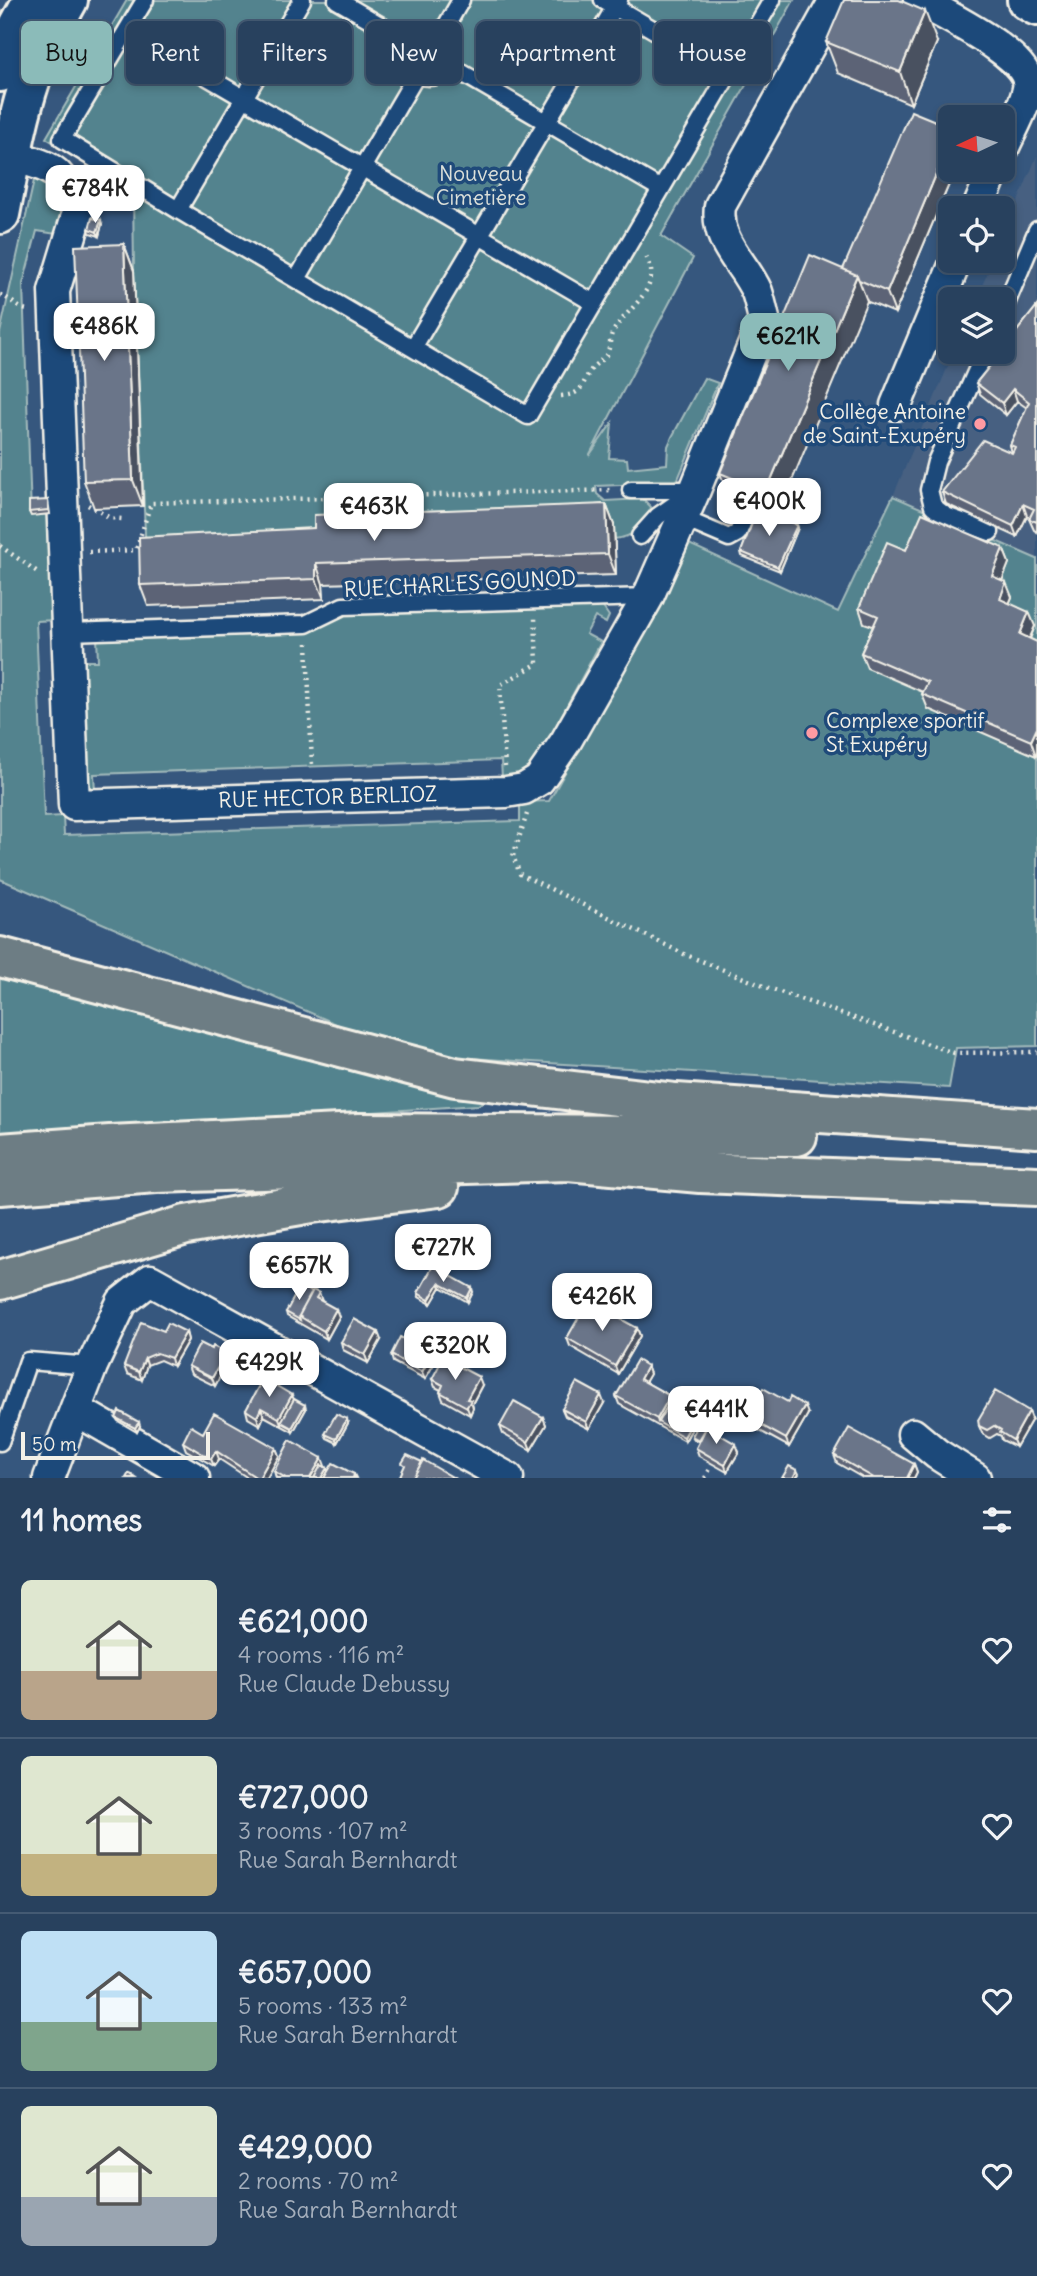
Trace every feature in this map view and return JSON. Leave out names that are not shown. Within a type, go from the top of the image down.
[{"type":"highway","points":[[0,938],[104,984]]},
{"type":"highway","points":[[0,957],[455,1077],[676,1103],[1037,1128]]},
{"type":"highway","points":[[0,1153],[360,1133],[800,1136],[1037,1148]]},
{"type":"highway","points":[[0,1185],[156,1173],[568,1161],[700,1173],[1037,1186]]},
{"type":"highway","points":[[0,1280],[186,1225],[312,1203],[428,1188],[700,1173]]},
{"type":"street","points":[[0,72],[12,39],[33,0]]},
{"type":"street","points":[[0,214],[31,78],[41,51],[68,0]]},
{"type":"street","points":[[539,780],[566,741],[648,597],[695,490],[764,319],[756,291],[733,256],[718,221],[720,206],[835,0]]},
{"type":"street","points":[[919,0],[1009,53],[1026,71],[1029,87],[1015,120]]},
{"type":"street","points":[[1027,0],[1037,6]]},
{"type":"street","points":[[12,156],[55,170],[78,212],[54,291],[68,632]]},
{"type":"street","points":[[897,405],[951,273]]},
{"type":"street","name":"RUE HECTOR BERLIOZ","points":[[68,632],[74,805],[506,792],[524,789],[539,780]]},
{"type":"street","points":[[49,1478],[92,1366],[122,1302],[150,1280],[508,1478]]},
{"type":"street","points":[[76,1410],[194,1478]]},
{"type":"street","points":[[913,1434],[937,1454],[975,1478]]},
{"type":"lane","points":[[132,21],[145,0]]},
{"type":"lane","points":[[178,210],[302,0]]},
{"type":"lane","points":[[337,0],[374,21]]},
{"type":"lane","points":[[449,21],[461,0]]},
{"type":"lane","points":[[760,21],[772,0]]},
{"type":"lane","points":[[414,348],[547,122],[612,2],[654,28]]},
{"type":"lane","points":[[126,32],[62,139],[528,416],[723,84]]},
{"type":"lane","points":[[462,72],[661,189]]},
{"type":"lane","points":[[220,84],[594,303]]},
{"type":"lane","points":[[297,279],[411,84]]},
{"type":"lane","points":[[1013,287],[1037,230]]},
{"type":"lane","points":[[980,364],[936,462],[929,490],[933,506],[946,516],[990,532]]},
{"type":"lane","points":[[631,490],[695,490]]},
{"type":"lane","points":[[640,536],[658,516],[695,490]]},
{"type":"lane","points":[[682,517],[729,538],[738,533],[743,521]]},
{"type":"lane","name":"RUE CHARLES GOUNOD","points":[[68,632],[306,624],[344,606],[648,597]]},
{"type":"lane","points":[[0,1442],[28,1362],[92,1366]]},
{"type":"path","points":[[544,390],[561,396],[572,395],[581,390],[593,367],[609,350],[612,331],[646,294],[651,276],[648,257],[631,240]]},
{"type":"path","points":[[78,553],[136,550],[151,503],[631,490]]},
{"type":"path","points":[[0,546],[66,592]]},
{"type":"path","points":[[506,792],[500,685],[537,664],[534,600]]},
{"type":"path","points":[[306,624],[312,766]]},
{"type":"path","points":[[539,780],[513,856],[520,874],[684,954],[766,987],[954,1053],[1037,1052]]},
{"type":"path","points":[[705,1478],[710,1469]]},
{"type":"shaded area","name":"Collège Antoine de Saint-Exupéry","points":[[1037,156],[1037,559],[893,496],[949,364],[1015,364],[1015,287],[981,287],[988,273],[1015,273],[1015,208]]},
{"type":"green space","name":"Nouveau Cimetière","points":[[127,0],[794,0],[771,41],[771,21],[654,21],[654,84],[747,84],[661,236],[693,258],[589,456],[612,423],[609,458],[627,459],[628,468],[667,464],[668,446],[704,378],[718,383],[678,479],[671,483],[596,486],[597,494],[605,501],[643,499],[651,507],[646,520],[638,529],[628,536],[614,539],[146,557],[133,192],[46,138],[78,84],[112,84],[112,26]]},
{"type":"green space","points":[[35,176],[51,183],[65,211],[56,234],[37,231],[23,284],[31,515],[51,514],[55,620],[36,621],[44,817],[63,816],[64,835],[520,821],[520,802],[549,801],[668,588],[687,543],[838,612],[893,496],[1037,559],[1037,1046],[956,1048],[949,1088],[406,1054],[0,879],[0,333]]},
{"type":"green space","points":[[602,606],[609,616],[606,623],[595,617],[586,634],[601,642],[538,759],[513,776],[502,778],[501,760],[94,774],[95,792],[88,787],[81,661],[98,661],[97,637],[346,613]]},
{"type":"green space","points":[[0,971],[487,1099],[478,1105],[0,1137]]},
{"type":"building","points":[[844,0],[899,0],[925,11],[900,72],[826,42]]},
{"type":"building","points":[[911,111],[938,122],[938,170],[887,292],[859,280],[857,275],[843,269]]},
{"type":"building","points":[[92,218],[101,220],[97,232],[89,229]]},
{"type":"building","points":[[124,244],[133,480],[84,481],[75,246]]},
{"type":"building","points":[[810,255],[857,275],[766,492],[720,473]]},
{"type":"building","points":[[1037,306],[1037,522],[1029,519],[1034,509],[1023,504],[1013,526],[942,492],[983,440],[1012,453],[1015,447],[1010,445],[1029,402],[1013,389],[1002,403],[976,383],[991,364],[1015,364],[1015,334]]},
{"type":"building","points":[[48,500],[48,510],[29,512],[29,501]]},
{"type":"building","points":[[606,504],[608,554],[316,563],[316,579],[140,585],[139,537],[314,528],[314,515]]},
{"type":"building","points":[[758,508],[797,525],[778,567],[741,552]]},
{"type":"building","points":[[922,513],[1003,548],[992,576],[1006,582],[1000,599],[1029,612],[1020,634],[1037,642],[1037,728],[1031,741],[922,694],[928,682],[861,653],[878,616],[859,608],[887,542],[906,550]]},
{"type":"building","points":[[433,1266],[472,1288],[467,1298],[439,1283],[429,1300],[418,1293]]},
{"type":"building","points":[[300,1286],[312,1292],[299,1316],[300,1320],[286,1312]]},
{"type":"building","points":[[313,1290],[319,1293],[316,1298],[336,1309],[324,1331],[299,1316]]},
{"type":"building","points":[[588,1301],[637,1328],[615,1366],[567,1338]]},
{"type":"building","points":[[354,1319],[378,1332],[365,1355],[341,1342]]},
{"type":"building","points":[[141,1322],[164,1331],[168,1323],[186,1332],[171,1358],[157,1353],[145,1358],[139,1372],[124,1366]]},
{"type":"building","points":[[408,1330],[441,1347],[434,1358],[432,1354],[404,1339]]},
{"type":"building","points":[[400,1337],[432,1354],[422,1372],[391,1355]]},
{"type":"building","points":[[200,1343],[226,1353],[212,1378],[188,1366]]},
{"type":"building","points":[[443,1358],[479,1377],[467,1399],[471,1400],[467,1407],[440,1392],[443,1385],[432,1379]]},
{"type":"building","points":[[637,1360],[647,1366],[640,1379],[670,1396],[657,1419],[616,1396]]},
{"type":"building","points":[[263,1378],[292,1395],[279,1418],[261,1408],[257,1417],[246,1410]]},
{"type":"building","points":[[577,1382],[601,1395],[586,1422],[562,1409]]},
{"type":"building","points":[[763,1388],[788,1402],[790,1397],[805,1406],[786,1439],[746,1417]]},
{"type":"building","points":[[995,1391],[1029,1411],[1013,1440],[994,1426],[987,1430],[979,1426],[978,1420]]},
{"type":"building","points":[[294,1399],[305,1405],[292,1428],[281,1422]]},
{"type":"building","points":[[671,1400],[680,1404],[677,1409],[694,1419],[684,1437],[658,1422]]},
{"type":"building","points":[[514,1401],[543,1417],[528,1442],[500,1426]]},
{"type":"building","points":[[119,1411],[139,1422],[135,1428],[116,1418]]},
{"type":"building","points":[[214,1413],[276,1448],[259,1478],[216,1451],[211,1459],[183,1442],[191,1426],[203,1433]]},
{"type":"building","points":[[336,1414],[347,1419],[336,1439],[325,1434]]},
{"type":"building","points":[[700,1416],[710,1421],[699,1440],[692,1436],[701,1420],[698,1419]]},
{"type":"building","points":[[708,1424],[712,1426],[710,1429],[736,1444],[725,1465],[696,1448]]},
{"type":"building","points":[[849,1428],[914,1464],[907,1478],[874,1478],[834,1455]]},
{"type":"building","points":[[290,1440],[322,1458],[310,1478],[286,1478],[274,1471]]},
{"type":"building","points":[[407,1455],[422,1462],[413,1478],[399,1478],[405,1465],[402,1463]]},
{"type":"building","points":[[423,1460],[454,1478],[413,1478]]},
{"type":"building","points":[[333,1463],[354,1474],[353,1478],[324,1478]]},
{"type":"building","points":[[321,1465],[327,1468],[321,1478],[314,1478]]},
{"type":"building","points":[[789,1466],[797,1470],[793,1478],[782,1478]]},
{"type":"place","name":"Collège Antoine de Saint-Exupéry","points":[[980,424]]},
{"type":"place","name":"Complexe sportif St Exupéry","points":[[812,733]]}]
